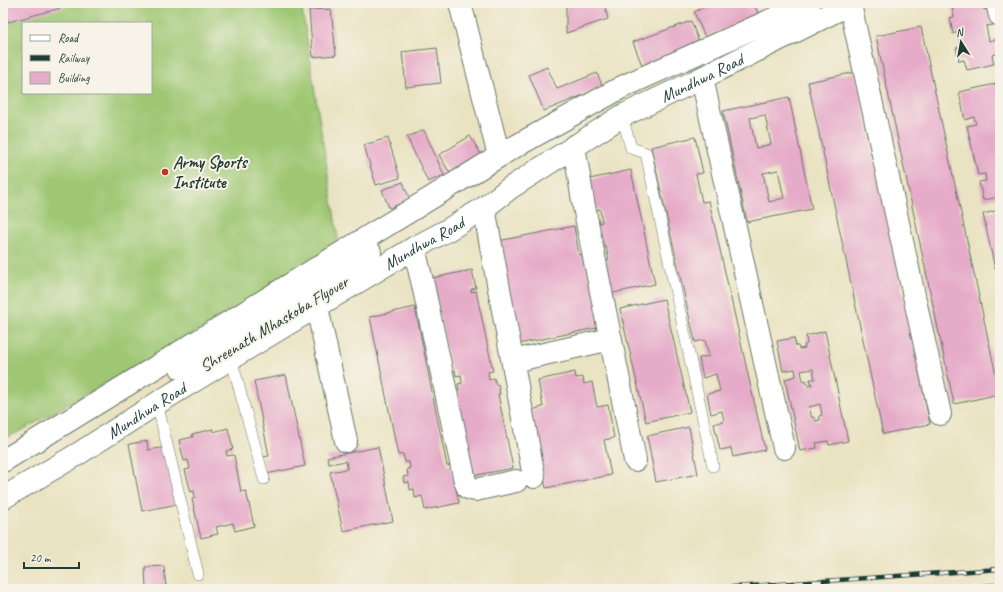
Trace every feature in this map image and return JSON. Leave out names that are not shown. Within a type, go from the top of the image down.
[{"type":"main road","points":[[460,3],[498,156]]},
{"type":"main road","name":"Mundhwa Road","points":[[3,460],[465,178],[498,156],[622,87],[783,8],[809,3]]},
{"type":"main road","points":[[851,3],[940,414]]},
{"type":"main road","name":"Mundhwa Road","points":[[3,498],[78,454],[157,403],[317,307],[403,244],[446,231],[484,208],[502,194],[574,146],[622,116],[702,78],[851,3]]},
{"type":"main road","points":[[997,3],[1000,15]]},
{"type":"main road","points":[[702,78],[784,448]]},
{"type":"main road","points":[[574,146],[584,207],[634,460]]},
{"type":"main road","name":"Shreenath Mhaskoba Flyover","points":[[3,468],[27,457],[295,302],[403,244],[461,191],[464,186],[465,178]]},
{"type":"main road","name":"Shreenath Mhaskoba Flyover","points":[[3,480],[246,342],[403,244],[484,196],[488,194],[502,194]]},
{"type":"main road","points":[[403,244],[423,285],[465,481],[468,488],[475,490],[525,479],[513,361],[484,208]]},
{"type":"main road","points":[[317,307],[346,441]]},
{"type":"main road","points":[[513,361],[611,339]]},
{"type":"lane","points":[[622,116],[631,148],[646,153],[713,466]]},
{"type":"lane","points":[[231,358],[264,479]]},
{"type":"lane","points":[[157,403],[198,574]]},
{"type":"green space","name":"Army Sports Institute","points":[[3,3],[301,3],[340,251],[3,440]]},
{"type":"building","points":[[3,3],[69,3],[69,6],[8,22]]},
{"type":"building","points":[[566,3],[604,3],[608,19],[566,33]]},
{"type":"building","points":[[714,3],[754,3],[758,14],[705,37],[694,12]]},
{"type":"building","points":[[982,3],[984,10],[989,9],[993,25],[986,26],[989,41],[998,39],[1000,53],[992,55],[994,64],[967,70],[964,60],[959,61],[956,48],[961,47],[957,32],[953,34],[950,18],[954,17],[952,8]]},
{"type":"building","points":[[331,9],[336,55],[313,57],[309,10]]},
{"type":"building","points":[[691,21],[701,47],[643,68],[633,42]]},
{"type":"building","points":[[921,27],[1000,394],[954,404],[876,36]]},
{"type":"building","points":[[437,48],[441,83],[406,87],[402,52]]},
{"type":"building","points":[[547,67],[557,89],[597,73],[603,87],[544,111],[529,75]]},
{"type":"building","points":[[856,72],[930,424],[883,434],[808,82]]},
{"type":"building","points":[[1000,83],[1000,197],[983,200],[979,182],[986,181],[985,174],[978,175],[967,126],[976,124],[974,117],[965,120],[959,92]]},
{"type":"building","points":[[789,97],[812,209],[747,222],[723,111]],"holes":[[[765,115],[771,144],[756,148],[750,118]],[[778,170],[784,198],[769,202],[763,173]]]},
{"type":"building","points":[[424,130],[444,175],[428,182],[407,137]]},
{"type":"building","points":[[470,136],[481,154],[450,173],[439,155]]},
{"type":"building","points":[[695,137],[703,173],[696,174],[702,202],[709,201],[765,450],[733,457],[731,448],[720,450],[714,424],[724,421],[722,411],[711,414],[707,394],[720,391],[716,374],[703,378],[699,358],[709,356],[705,340],[695,342],[651,147]]},
{"type":"building","points":[[388,138],[400,178],[376,185],[364,145]]},
{"type":"building","points":[[631,170],[655,284],[609,294],[602,261],[609,260],[606,247],[600,248],[595,224],[602,222],[600,209],[592,211],[585,180]]},
{"type":"building","points":[[403,182],[410,200],[389,208],[382,190]]},
{"type":"building","points":[[1000,210],[1000,268],[995,269],[983,214]]},
{"type":"building","points":[[574,226],[579,255],[591,252],[606,326],[518,344],[498,241]]},
{"type":"building","points":[[472,270],[476,288],[471,289],[471,292],[476,291],[493,371],[488,372],[489,380],[494,378],[496,385],[498,384],[500,394],[498,394],[513,468],[472,476],[455,391],[459,390],[458,384],[462,383],[461,375],[456,376],[455,370],[451,371],[432,278]]},
{"type":"building","points":[[664,299],[690,412],[646,422],[620,309]]},
{"type":"building","points":[[415,307],[447,466],[451,465],[459,503],[425,510],[422,496],[415,498],[414,489],[410,490],[409,482],[404,483],[403,477],[408,476],[407,469],[410,468],[409,462],[405,462],[403,454],[398,455],[370,317]]},
{"type":"building","points":[[825,331],[848,441],[829,445],[828,441],[816,443],[817,448],[800,451],[785,379],[796,376],[795,369],[783,371],[777,341],[794,338],[796,346],[798,346],[799,349],[805,348],[804,345],[807,344],[806,336]],"holes":[[[813,369],[815,379],[810,379],[812,385],[808,386],[806,380],[803,381],[801,371]],[[820,404],[822,415],[819,416],[820,420],[816,421],[814,417],[812,418],[809,407]]]},
{"type":"building","points":[[575,372],[576,378],[583,377],[584,384],[592,382],[597,407],[608,405],[614,438],[604,440],[611,475],[546,488],[531,410],[543,407],[538,380]]},
{"type":"building","points":[[286,375],[305,466],[266,474],[262,457],[269,456],[254,381]]},
{"type":"building","points":[[689,427],[698,474],[656,482],[647,436]]},
{"type":"building","points":[[228,428],[233,449],[226,451],[227,456],[234,455],[241,492],[246,491],[254,526],[235,531],[233,523],[216,527],[218,534],[201,538],[192,499],[195,498],[194,491],[191,492],[185,470],[190,469],[188,460],[184,461],[179,440],[193,437],[192,434],[213,429],[213,432]]},
{"type":"building","points":[[147,441],[148,450],[167,447],[178,504],[142,511],[129,444]]},
{"type":"building","points":[[378,447],[393,521],[343,531],[330,472],[347,469],[346,461],[329,464],[327,457]]},
{"type":"building","points":[[164,566],[166,588],[146,589],[145,567]]},
{"type":"railway","points":[[705,589],[1000,569]]},
{"type":"railway","points":[[934,589],[1000,585]]},
{"type":"place","name":"Army Sports Institute","points":[[165,172]]}]
